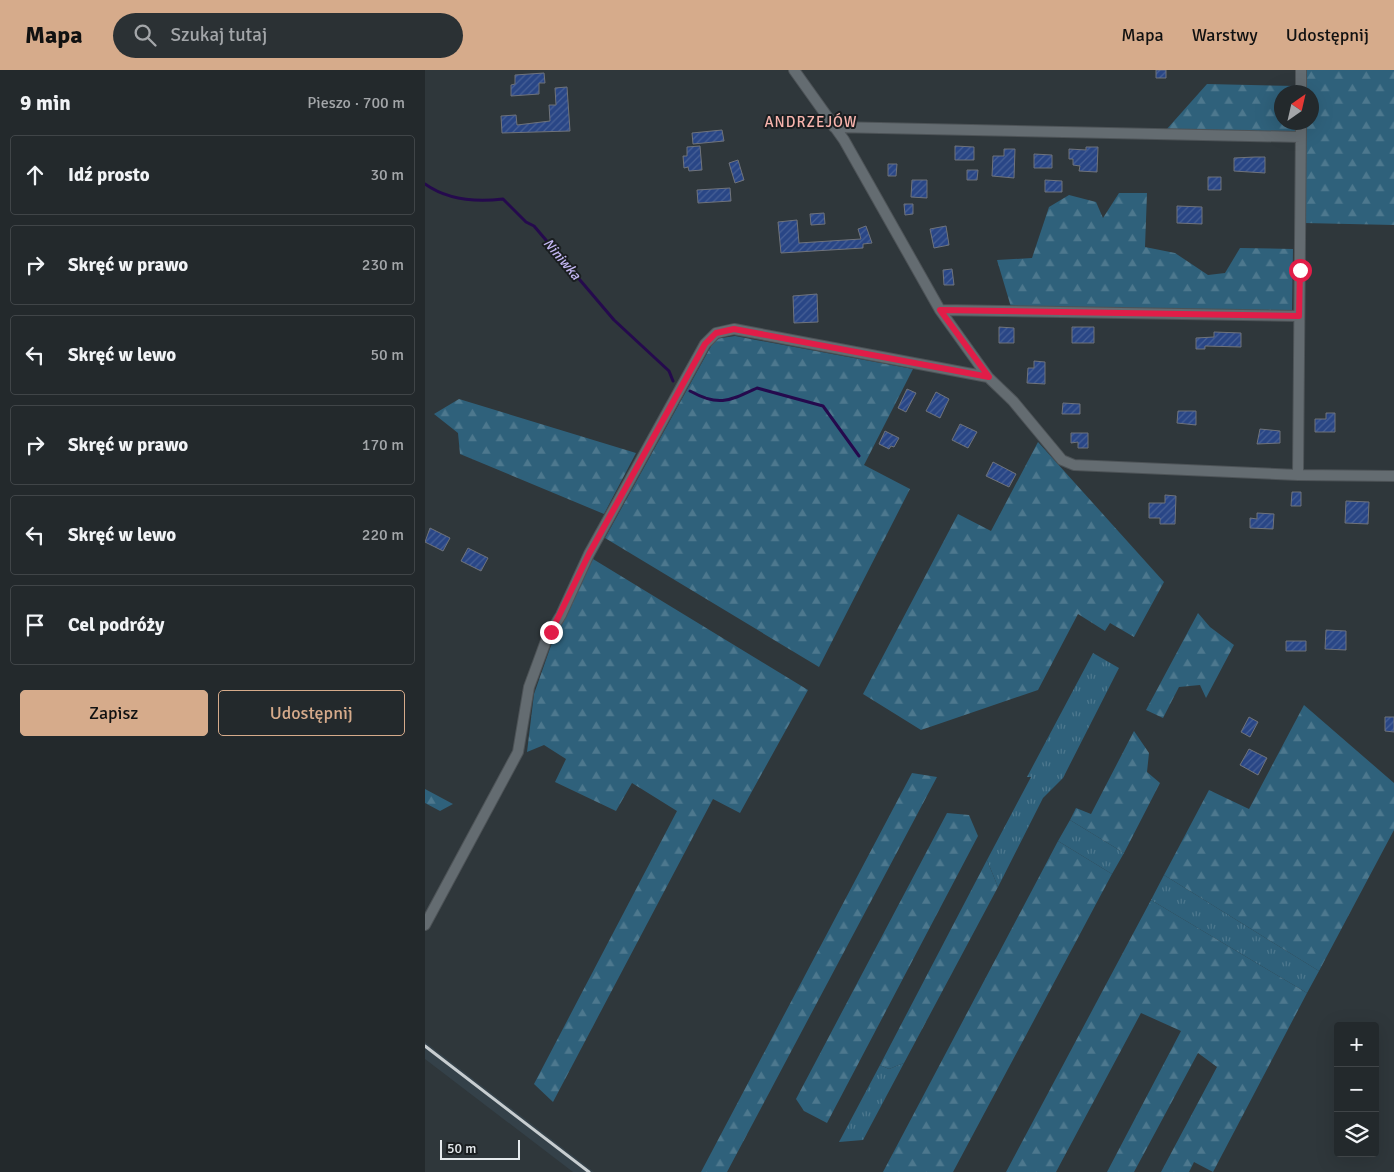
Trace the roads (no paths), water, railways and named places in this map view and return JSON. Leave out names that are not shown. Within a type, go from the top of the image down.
[{"type":"street","points":[[794,70],[834,127],[940,310],[989,377],[1013,401],[1062,460],[1075,465],[1298,475],[1394,476]]},
{"type":"street","points":[[1301,70],[1301,85]]},
{"type":"street","points":[[834,127],[1301,138]]},
{"type":"street","points":[[1298,475],[1301,130]]},
{"type":"street","points":[[940,310],[1299,316]]},
{"type":"street","points":[[425,925],[518,752],[529,687],[547,638],[561,615],[589,554],[705,344],[716,333],[734,329],[989,377]]},
{"type":"waterway","name":"Niniwka","points":[[425,184],[452,197],[473,200],[503,199],[526,222],[534,226],[614,320],[669,371],[673,381]]},
{"type":"waterway","name":"Niniwka","points":[[690,391],[717,401],[731,399],[757,388],[823,406],[859,456]]},
{"type":"railway","points":[[425,1046],[589,1172]]},
{"type":"district","name":"ANDRZEJÓW","points":[[811,122]]}]
